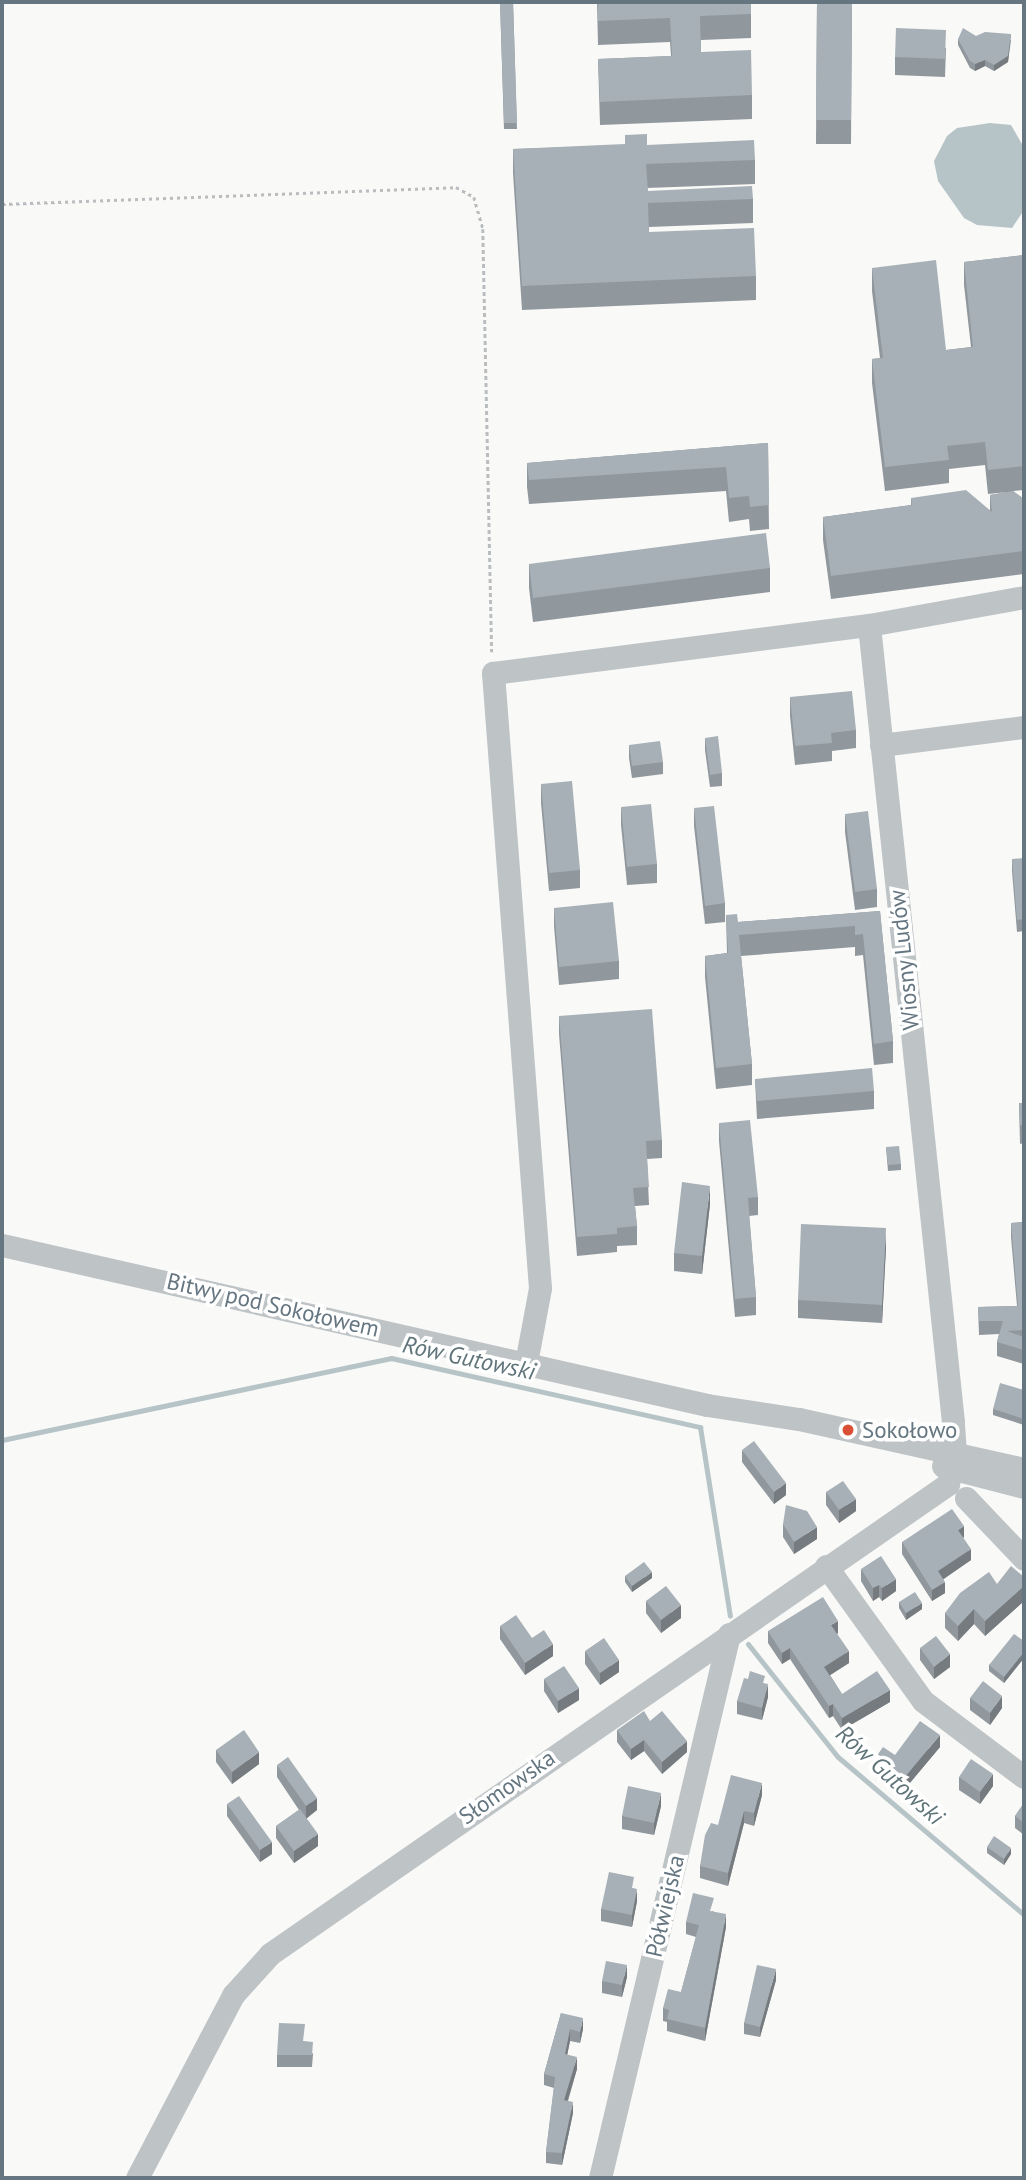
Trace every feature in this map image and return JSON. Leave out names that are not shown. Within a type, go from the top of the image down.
[{"type":"street","points":[[527,1363],[540,1288],[493,673],[869,625],[1024,597]]},
{"type":"street","name":"Wiosny Ludów","points":[[869,625],[954,1461]]},
{"type":"street","points":[[881,745],[1024,727]]},
{"type":"street","name":"Bitwy pod Sokołowem","points":[[2,1245],[954,1461],[1024,1469]]},
{"type":"street","name":"Bitwy pod Sokołowem","points":[[954,1461],[1024,1487]]},
{"type":"street","name":"Słomowska","points":[[137,2178],[219,2017],[249,1973],[390,1868],[948,1484],[954,1461]]},
{"type":"street","points":[[966,1498],[1024,1559]]},
{"type":"street","points":[[826,1566],[923,1701],[1024,1777]]},
{"type":"street","name":"Półwiejska","points":[[600,2178],[729,1634]]},
{"type":"path","points":[[2,204],[456,187],[474,197],[482,229],[493,673]]},
{"type":"shaded area","points":[[990,123],[1011,125],[1022,144],[1024,210],[1012,228],[977,225],[964,218],[938,181],[934,161],[947,136],[957,128]]},
{"type":"building","points":[[500,2],[513,2],[517,123],[504,123]]},
{"type":"building","points":[[598,2],[751,2],[751,14],[700,16],[701,52],[751,50],[752,95],[600,102],[598,59],[672,56],[670,18],[598,21]]},
{"type":"building","points":[[817,2],[852,2],[851,120],[816,120]]},
{"type":"building","points":[[896,28],[946,30],[945,59],[895,57]]},
{"type":"building","points":[[963,28],[976,36],[985,32],[1011,34],[1008,56],[994,65],[985,60],[975,64],[970,61],[958,39]]},
{"type":"building","points":[[647,134],[647,145],[754,140],[755,160],[646,164],[648,191],[752,186],[753,199],[648,203],[649,232],[754,228],[756,276],[522,286],[513,149],[625,144],[625,135]]},
{"type":"building","points":[[1024,255],[1024,466],[988,470],[985,442],[947,446],[949,460],[885,467],[872,359],[883,358],[872,268],[936,260],[946,350],[973,347],[964,262]]},
{"type":"building","points":[[768,443],[769,505],[750,507],[749,496],[729,498],[726,467],[529,480],[527,463]]},
{"type":"building","points":[[966,490],[992,512],[990,495],[1013,491],[1024,499],[1024,551],[831,576],[823,517],[912,505],[911,498]]},
{"type":"building","points":[[766,533],[770,568],[533,598],[529,564]]},
{"type":"building","points":[[852,691],[856,730],[831,733],[832,743],[795,746],[790,697]]},
{"type":"building","points":[[718,736],[722,773],[710,775],[705,738]]},
{"type":"building","points":[[660,741],[663,762],[632,766],[629,745]]},
{"type":"building","points":[[572,781],[580,870],[549,873],[541,784]]},
{"type":"building","points":[[651,804],[657,864],[627,867],[621,807]]},
{"type":"building","points":[[714,806],[725,903],[705,906],[694,808]]},
{"type":"building","points":[[868,811],[877,889],[855,892],[845,814]]},
{"type":"building","points":[[1024,858],[1024,919],[1017,920],[1012,859]]},
{"type":"building","points":[[613,902],[619,961],[559,967],[554,908]]},
{"type":"building","points":[[880,911],[893,1041],[874,1044],[863,934],[855,935],[855,926],[739,935],[752,1064],[716,1068],[705,956],[728,953],[726,915],[737,914],[738,922]]},
{"type":"building","points":[[652,1009],[662,1140],[646,1141],[649,1187],[633,1188],[637,1226],[617,1228],[617,1234],[577,1237],[559,1016]]},
{"type":"building","points":[[872,1068],[874,1091],[757,1101],[755,1079]]},
{"type":"building","points":[[1019,1103],[1024,1103],[1024,1125],[1020,1125]]},
{"type":"building","points":[[750,1120],[758,1197],[748,1198],[756,1297],[735,1299],[719,1123]]},
{"type":"building","points":[[899,1146],[901,1164],[888,1165],[886,1147]]},
{"type":"building","points":[[682,1182],[710,1186],[702,1256],[674,1253]]},
{"type":"building","points":[[1024,1222],[1024,1330],[1007,1331],[1024,1337],[1024,1350],[997,1342],[1003,1321],[979,1321],[978,1307],[1018,1306],[1011,1223]]},
{"type":"building","points":[[801,1224],[886,1228],[882,1305],[798,1300]]},
{"type":"building","points":[[1000,1383],[1024,1390],[1024,1419],[993,1409]]},
{"type":"building","points":[[754,1441],[786,1483],[774,1492],[742,1450]]},
{"type":"building","points":[[843,1481],[856,1499],[839,1510],[826,1492]]},
{"type":"building","points":[[786,1505],[807,1511],[817,1527],[794,1542],[783,1524]]},
{"type":"building","points":[[952,1509],[964,1526],[958,1530],[971,1549],[938,1571],[945,1582],[932,1590],[902,1542]]},
{"type":"building","points":[[881,1556],[896,1579],[882,1588],[879,1585],[873,1588],[861,1569]]},
{"type":"building","points":[[644,1562],[652,1572],[632,1586],[625,1576]]},
{"type":"building","points":[[1011,1566],[1024,1577],[1024,1586],[985,1621],[974,1609],[958,1626],[945,1613],[960,1593],[989,1572],[997,1584]]},
{"type":"building","points":[[666,1586],[681,1605],[661,1620],[646,1601]]},
{"type":"building","points":[[915,1592],[922,1603],[906,1613],[899,1602]]},
{"type":"building","points":[[823,1597],[838,1621],[831,1625],[849,1651],[824,1667],[842,1694],[877,1671],[890,1690],[842,1718],[833,1704],[829,1706],[790,1648],[782,1653],[768,1631]]},
{"type":"building","points":[[516,1615],[532,1638],[544,1630],[553,1644],[525,1663],[500,1626]]},
{"type":"building","points":[[1014,1634],[1024,1641],[1024,1652],[1004,1677],[989,1665]]},
{"type":"building","points":[[936,1636],[950,1654],[934,1667],[920,1648]]},
{"type":"building","points":[[604,1638],[619,1660],[600,1673],[585,1651]]},
{"type":"building","points":[[564,1666],[579,1688],[558,1701],[544,1679]]},
{"type":"building","points":[[750,1671],[765,1676],[763,1683],[768,1684],[762,1708],[737,1701],[744,1678],[748,1679]]},
{"type":"building","points":[[983,1681],[1002,1696],[990,1713],[970,1698]]},
{"type":"building","points":[[644,1711],[650,1721],[662,1711],[687,1741],[662,1762],[644,1740],[631,1749],[617,1730]]},
{"type":"building","points":[[920,1721],[940,1735],[904,1778],[876,1757],[883,1747],[895,1755]]},
{"type":"building","points":[[244,1730],[259,1752],[232,1772],[216,1750]]},
{"type":"building","points":[[288,1757],[317,1798],[306,1806],[277,1765]]},
{"type":"building","points":[[971,1759],[993,1774],[980,1792],[959,1777]]},
{"type":"building","points":[[731,1775],[762,1783],[754,1813],[744,1811],[728,1873],[700,1866],[705,1835],[711,1823],[718,1825]]},
{"type":"building","points":[[628,1786],[661,1793],[654,1823],[622,1816]]},
{"type":"building","points":[[239,1796],[272,1842],[260,1850],[227,1804]]},
{"type":"building","points":[[1024,1803],[1024,1823],[1015,1816]]},
{"type":"building","points":[[300,1809],[318,1834],[294,1851],[276,1826]]},
{"type":"building","points":[[994,1836],[1011,1848],[1004,1859],[987,1847]]},
{"type":"building","points":[[609,1872],[634,1877],[632,1888],[637,1889],[632,1915],[601,1909]]},
{"type":"building","points":[[693,1893],[714,1898],[710,1911],[726,1914],[705,2028],[667,2019],[669,2010],[663,2008],[668,1989],[681,1992],[699,1925],[686,1922]]},
{"type":"building","points":[[606,1961],[627,1965],[622,1985],[602,1981]]},
{"type":"building","points":[[757,1965],[776,1969],[760,2027],[744,2023]]},
{"type":"building","points":[[561,2013],[583,2018],[580,2032],[570,2029],[565,2054],[577,2057],[564,2100],[573,2102],[562,2153],[546,2152],[555,2077],[544,2074]]},
{"type":"building","points":[[279,2023],[305,2024],[303,2041],[313,2042],[312,2055],[277,2055]]},
{"type":"waterway","name":"Rów Gutowski","points":[[2,1440],[391,1358],[700,1427],[730,1616]]},
{"type":"waterway","name":"Rów Gutowski","points":[[748,1644],[838,1757],[1024,1915]]},
{"type":"place","name":"Sokołowo","points":[[848,1430]]}]
